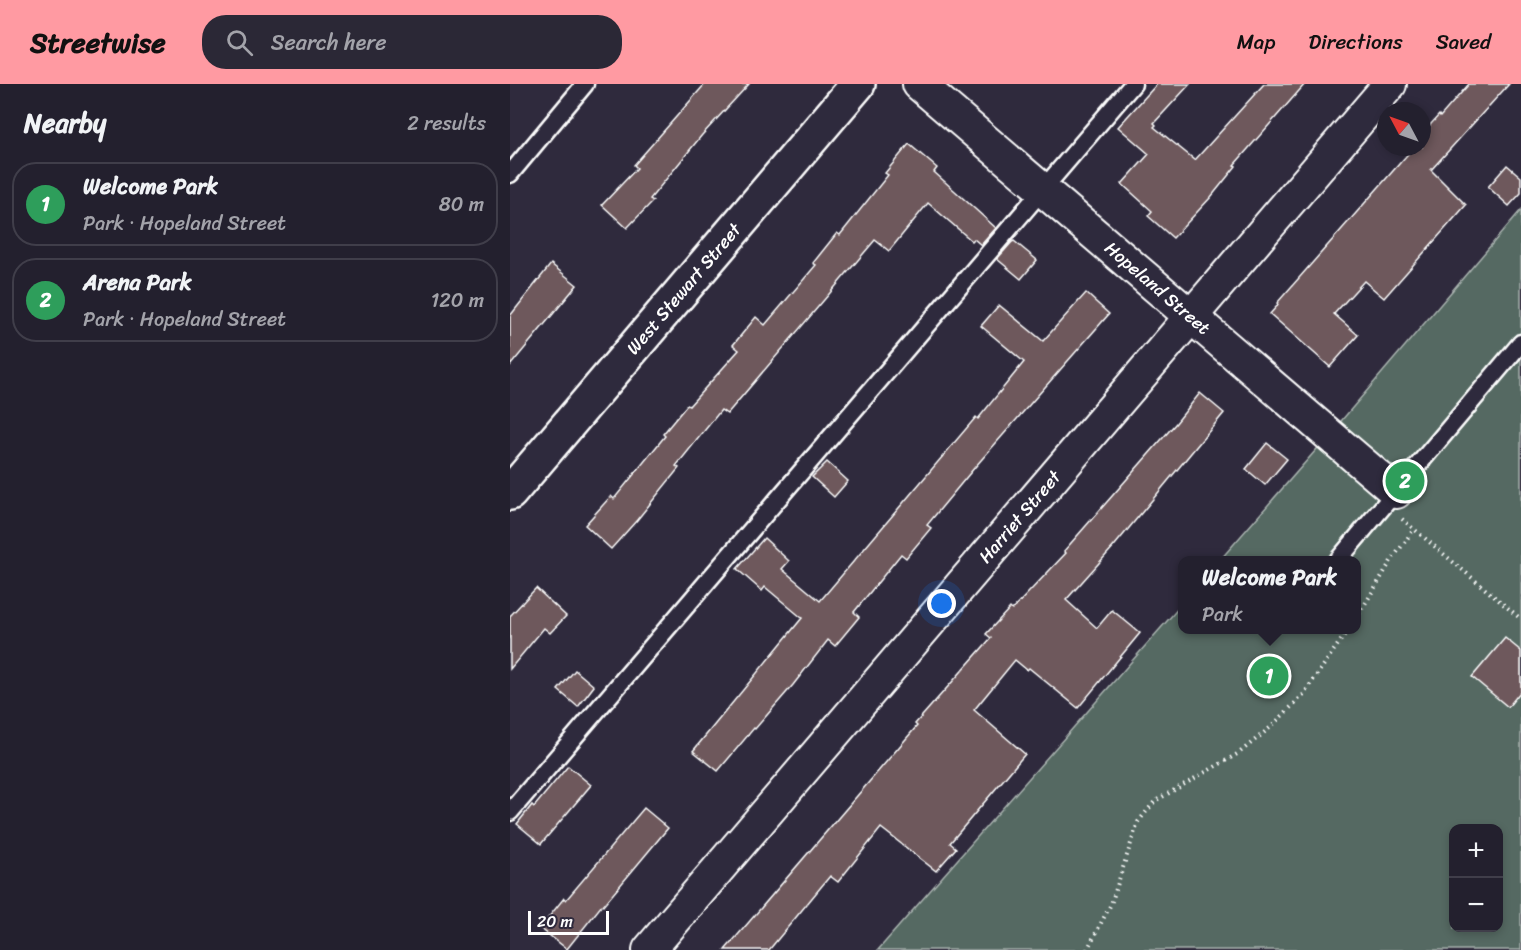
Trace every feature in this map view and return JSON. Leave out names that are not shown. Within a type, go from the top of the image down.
[{"type":"main road","name":"West Stewart Street","points":[[510,493],[858,84]]},
{"type":"street","name":"Hopeland Street","points":[[919,84],[1192,317],[1391,498]]},
{"type":"street","name":"Harriet Street","points":[[649,950],[1390,84]]},
{"type":"lane","points":[[510,174],[585,84]]},
{"type":"lane","points":[[510,812],[1133,84]]},
{"type":"lane","points":[[1342,556],[1521,343]]},
{"type":"path","points":[[1391,498],[1414,529],[1521,619]]},
{"type":"path","points":[[1361,611],[1391,561],[1414,529]]},
{"type":"path","points":[[1087,950],[1111,904],[1138,822],[1155,801],[1239,753],[1271,727],[1302,695],[1345,634]]},
{"type":"green space","points":[[1521,210],[1521,950],[878,950],[1178,609],[1178,634],[1361,634],[1361,556],[1223,556]]},
{"type":"building","points":[[705,84],[749,84],[702,135],[650,199],[653,201],[627,228],[602,205],[637,168],[634,165]]},
{"type":"building","points":[[1157,84],[1190,84],[1154,123],[1156,125],[1154,127],[1195,160],[1264,84],[1305,84],[1234,165],[1236,166],[1211,197],[1173,238],[1148,216],[1152,211],[1122,184],[1149,154],[1118,127]]},
{"type":"building","points":[[1469,84],[1509,84],[1431,170],[1466,205],[1384,298],[1364,281],[1334,314],[1358,335],[1330,367],[1270,314],[1278,305],[1277,303],[1406,156],[1431,156],[1431,124],[1439,115],[1440,117]]},
{"type":"building","points":[[909,144],[937,168],[934,172],[996,228],[981,245],[974,239],[972,241],[928,203],[889,251],[875,240],[727,414],[721,410],[676,466],[679,468],[611,549],[585,525],[611,496],[614,499],[687,405],[689,406],[739,350],[733,345],[756,317],[765,325],[816,265],[813,263],[837,233],[840,235],[888,175],[885,173]]},
{"type":"building","points":[[1507,165],[1521,177],[1521,193],[1509,206],[1488,187]]},
{"type":"building","points":[[1014,241],[1037,260],[1021,279],[997,259]]},
{"type":"building","points":[[551,264],[577,285],[510,366],[510,316]]},
{"type":"building","points":[[1086,293],[1109,314],[975,467],[927,525],[931,528],[906,558],[901,554],[854,612],[859,617],[835,646],[828,640],[793,685],[718,771],[693,751],[802,618],[765,587],[762,591],[737,569],[764,538],[789,561],[782,569],[820,601],[976,417],[978,419],[1024,362],[981,326],[999,305],[1043,341]]},
{"type":"building","points":[[1200,393],[1224,413],[1115,545],[1066,600],[1097,628],[1112,610],[1140,633],[1078,708],[1029,668],[1027,670],[1015,660],[974,710],[1025,754],[950,843],[956,848],[936,871],[881,828],[838,882],[830,876],[769,950],[725,950],[917,726],[915,724],[991,638],[986,634],[1066,553],[1064,551]]},
{"type":"building","points":[[1267,443],[1287,459],[1265,485],[1246,469]]},
{"type":"building","points":[[827,462],[848,481],[834,497],[812,477]]},
{"type":"building","points":[[536,588],[566,616],[550,633],[544,628],[510,669],[510,616]]},
{"type":"building","points":[[1505,638],[1521,651],[1521,691],[1508,707],[1472,677]]},
{"type":"building","points":[[575,670],[594,686],[578,707],[558,690]]},
{"type":"building","points":[[568,766],[591,785],[541,844],[517,824]]},
{"type":"building","points":[[644,808],[668,828],[567,949],[540,928]]},
{"type":"place","name":"Arena Park","points":[[1405,481]]},
{"type":"place","name":"Welcome Park","points":[[1269,676]]}]
